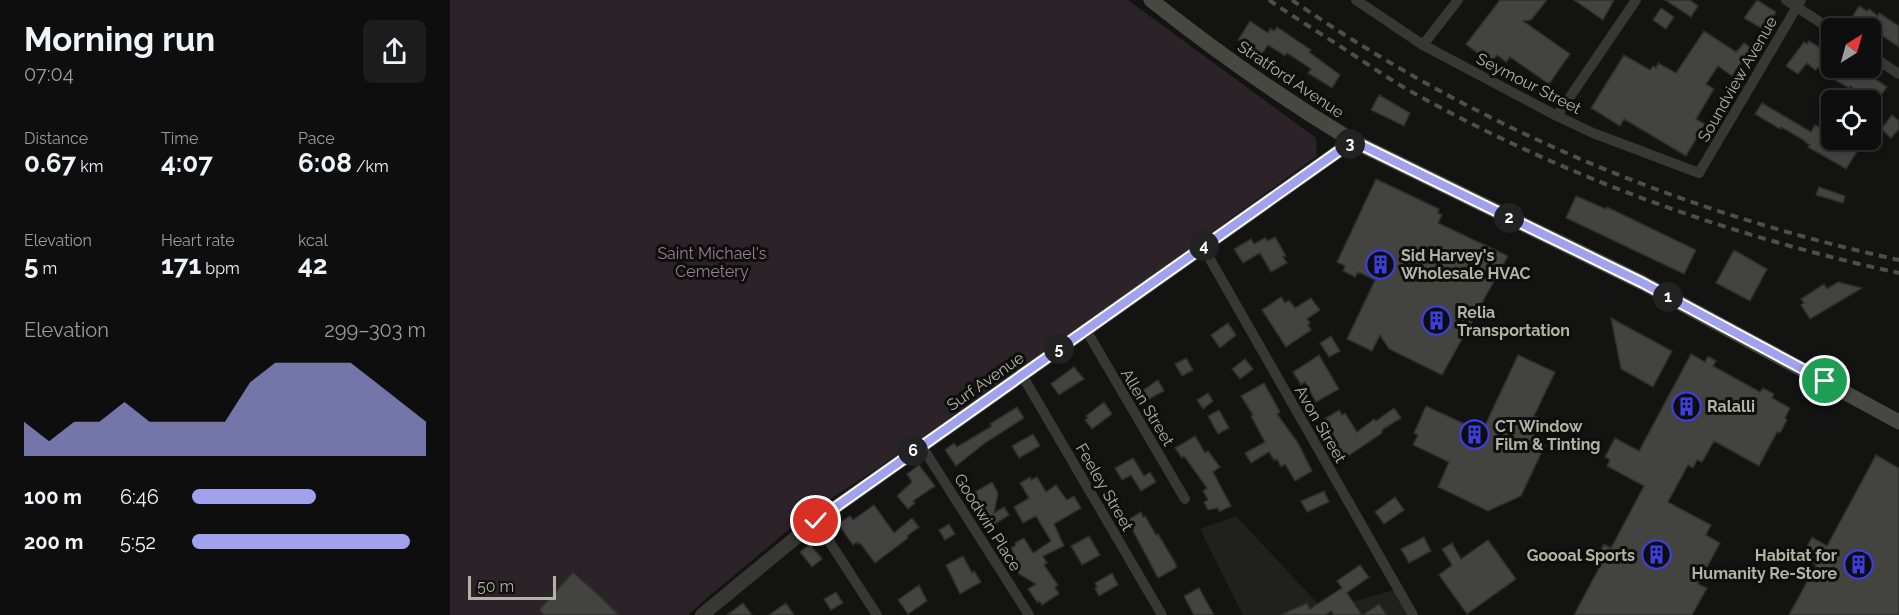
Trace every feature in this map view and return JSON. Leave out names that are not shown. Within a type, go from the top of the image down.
[{"type":"main road","name":"Stratford Avenue","points":[[1151,0],[1234,63],[1353,141],[1643,283],[1899,422]]},
{"type":"street","name":"Seymour Street","points":[[1356,0],[1423,45],[1557,116],[1593,133],[1699,173]]},
{"type":"street","points":[[1423,45],[1458,0]]},
{"type":"street","points":[[1557,116],[1636,0]]},
{"type":"street","points":[[1785,0],[1798,4],[1821,22]]},
{"type":"street","name":"Soundview Avenue","points":[[1699,173],[1798,4]]},
{"type":"street","points":[[1881,62],[1899,74]]},
{"type":"street","name":"Surf Avenue","points":[[708,613],[816,521],[1353,141]]},
{"type":"street","name":"Avon Street","points":[[1203,247],[1413,615]]},
{"type":"street","name":"Allen Street","points":[[1086,330],[1185,499]]},
{"type":"street","name":"Feeley Street","points":[[1022,375],[1162,615]]},
{"type":"street","name":"Goodwin Place","points":[[921,445],[1029,615]]},
{"type":"street","points":[[816,521],[877,615]]},
{"type":"shaded area","points":[[1236,516],[1324,610],[1394,590],[1408,615],[1243,615],[1200,529]]},
{"type":"green space","name":"Saint Michael's Cemetery","points":[[450,0],[1128,0],[1316,138],[1317,156],[1136,287],[878,468],[806,515],[688,615],[450,615]]},
{"type":"building","points":[[1500,0],[1547,0],[1531,20],[1523,21],[1570,54],[1549,84],[1510,57],[1506,62],[1497,55],[1490,63],[1466,44]]},
{"type":"building","points":[[1574,0],[1614,0],[1603,20]]},
{"type":"building","points":[[1665,0],[1690,0],[1698,6],[1691,17]]},
{"type":"building","points":[[1757,0],[1776,12],[1767,28],[1763,25],[1761,28],[1744,18]]},
{"type":"building","points":[[1859,6],[1867,11],[1869,9],[1878,16],[1879,13],[1899,26],[1899,47],[1881,35],[1881,18],[1852,18]]},
{"type":"building","points":[[1661,8],[1674,17],[1666,29],[1653,20]]},
{"type":"building","points":[[1250,21],[1268,33],[1270,28],[1274,31],[1277,27],[1311,50],[1309,52],[1340,75],[1332,88],[1308,73],[1311,69],[1287,53],[1285,56],[1268,45],[1261,55],[1238,40]]},
{"type":"building","points":[[1704,31],[1736,52],[1744,43],[1751,48],[1732,76],[1718,66],[1706,84],[1714,89],[1696,119],[1705,124],[1686,156],[1624,119],[1620,126],[1591,108],[1624,55],[1650,70],[1653,66],[1656,68],[1658,63],[1676,73]]},
{"type":"building","points":[[1809,41],[1821,48],[1821,69],[1819,67],[1815,70],[1807,63],[1798,74],[1786,66],[1804,42],[1807,44]]},
{"type":"building","points":[[1832,78],[1874,78],[1887,87],[1881,95],[1881,90],[1856,90],[1850,86],[1849,88]]},
{"type":"building","points":[[1379,95],[1410,113],[1404,126],[1371,110]]},
{"type":"building","points":[[1762,103],[1811,132],[1815,125],[1821,128],[1821,150],[1858,150],[1846,169],[1808,147],[1810,145],[1805,141],[1755,114]]},
{"type":"building","points":[[1892,115],[1899,121],[1899,129],[1891,138],[1881,129]]},
{"type":"building","points":[[1376,179],[1439,209],[1438,213],[1442,215],[1438,223],[1508,256],[1442,375],[1389,349],[1380,335],[1372,351],[1347,339],[1375,280],[1358,272],[1355,277],[1343,271],[1345,266],[1337,262]]},
{"type":"building","points":[[1819,187],[1845,196],[1843,203],[1816,195]]},
{"type":"building","points":[[1576,196],[1606,209],[1607,207],[1696,250],[1684,274],[1566,218]]},
{"type":"building","points":[[1275,237],[1286,256],[1283,257],[1287,263],[1271,272],[1260,253],[1243,263],[1234,249],[1251,239],[1254,244],[1265,238],[1268,241]]},
{"type":"building","points":[[1734,250],[1767,269],[1750,301],[1716,283]]},
{"type":"building","points":[[1838,282],[1862,288],[1810,319],[1801,305],[1804,303],[1801,299],[1824,284],[1827,289]]},
{"type":"building","points":[[1281,297],[1285,303],[1289,300],[1295,308],[1311,298],[1320,310],[1307,319],[1311,330],[1286,347],[1262,310]]},
{"type":"building","points":[[1611,318],[1672,351],[1653,387],[1621,369]]},
{"type":"building","points":[[1228,323],[1236,335],[1220,348],[1211,335]]},
{"type":"building","points":[[1331,336],[1340,351],[1329,357],[1320,343]]},
{"type":"building","points":[[1691,354],[1705,362],[1708,356],[1716,361],[1713,366],[1760,392],[1763,388],[1774,394],[1772,398],[1790,408],[1785,418],[1787,420],[1780,433],[1777,432],[1759,466],[1714,441],[1702,462],[1697,460],[1693,468],[1688,465],[1668,502],[1711,525],[1706,535],[1720,543],[1698,584],[1707,588],[1692,615],[1574,615],[1600,566],[1594,562],[1604,544],[1611,548],[1644,486],[1607,466],[1610,460],[1605,457],[1615,438],[1639,451]]},
{"type":"building","points":[[1319,355],[1339,389],[1316,402],[1305,382],[1301,385],[1293,372]]},
{"type":"building","name":"CT Window Film & Tinting","points":[[1518,355],[1555,372],[1534,416],[1541,419],[1532,438],[1545,445],[1521,496],[1488,511],[1438,487],[1449,462],[1413,445],[1418,435],[1414,433],[1426,406],[1482,432]]},
{"type":"building","points":[[1186,358],[1193,370],[1182,376],[1175,364]]},
{"type":"building","points":[[1245,359],[1253,369],[1240,379],[1232,369]]},
{"type":"building","points":[[1074,367],[1084,379],[1059,395],[1051,384]]},
{"type":"building","points":[[1158,380],[1164,391],[1147,400],[1142,391]]},
{"type":"building","points":[[1264,383],[1280,412],[1277,414],[1298,443],[1312,471],[1295,481],[1285,464],[1281,467],[1277,459],[1274,460],[1269,452],[1251,463],[1245,453],[1265,442],[1251,416],[1253,415],[1241,396]]},
{"type":"building","points":[[1208,393],[1213,401],[1203,409],[1197,400]]},
{"type":"building","points":[[1104,402],[1112,414],[1092,429],[1085,420],[1088,418],[1086,416]]},
{"type":"building","points":[[1017,407],[1024,418],[985,443],[956,466],[945,450],[954,443],[957,447],[992,426],[990,424]]},
{"type":"building","points":[[1394,408],[1401,418],[1345,458],[1323,420],[1339,410],[1342,415],[1345,413],[1357,432]]},
{"type":"building","points":[[1219,410],[1229,428],[1218,434],[1208,416]]},
{"type":"building","points":[[1033,434],[1040,446],[1019,458],[1012,446]]},
{"type":"building","points":[[1195,436],[1205,453],[1208,451],[1220,467],[1213,472],[1231,506],[1219,512],[1218,508],[1208,510],[1204,502],[1208,500],[1203,491],[1207,488],[1184,456],[1182,458],[1175,448]]},
{"type":"building","name":"Habitat for Humanity Re-Store","points":[[1876,455],[1899,468],[1899,615],[1789,615],[1816,565],[1802,556],[1812,537],[1827,546]]},
{"type":"building","points":[[1133,458],[1144,476],[1150,472],[1156,482],[1141,491],[1131,475],[1122,480],[1115,468]]},
{"type":"building","points":[[919,465],[935,486],[913,501],[915,503],[908,509],[897,496],[912,482],[907,474]]},
{"type":"building","points":[[1030,477],[1031,480],[1037,477],[1046,492],[1056,485],[1067,500],[1074,496],[1081,508],[1054,524],[1064,546],[1043,556],[1047,563],[1044,565],[1058,585],[1055,587],[1059,594],[1042,605],[1028,589],[1036,584],[1019,574],[1009,553],[1013,551],[1011,548],[1016,545],[1015,543],[1024,538],[1033,553],[1051,541],[1036,516],[1023,523],[1014,507],[1029,498],[1020,483]]},
{"type":"building","points":[[992,482],[998,493],[994,513],[1004,507],[1009,515],[992,526],[979,505],[977,507],[975,503],[973,505],[968,496]]},
{"type":"building","points":[[1324,491],[1329,502],[1307,512],[1301,501]]},
{"type":"building","points":[[1395,497],[1404,510],[1384,524],[1375,512]]},
{"type":"building","points":[[874,505],[894,533],[912,518],[919,527],[875,563],[860,543],[853,545],[838,524],[850,516],[853,520]]},
{"type":"building","points":[[1141,512],[1156,535],[1158,534],[1176,564],[1176,568],[1158,578],[1132,529],[1129,530],[1124,522]]},
{"type":"building","points":[[949,524],[955,534],[945,540],[939,530]]},
{"type":"building","points":[[1089,536],[1100,555],[1082,565],[1071,546]]},
{"type":"building","points":[[1424,537],[1431,551],[1409,563],[1401,549]]},
{"type":"building","points":[[1488,540],[1516,579],[1467,614],[1439,575],[1452,565],[1442,549],[1452,543],[1461,559]]},
{"type":"building","points":[[810,544],[822,559],[812,567],[800,552]]},
{"type":"building","points":[[963,556],[972,573],[974,571],[981,582],[960,594],[946,565]]},
{"type":"building","points":[[1360,565],[1369,577],[1347,593],[1362,615],[1334,615],[1331,611],[1325,615],[1280,615],[1307,603],[1310,609],[1342,588],[1337,581]]},
{"type":"building","points":[[573,572],[619,615],[544,615],[539,610]]},
{"type":"building","points":[[1112,573],[1118,585],[1099,596],[1095,583]]},
{"type":"building","points":[[919,585],[927,601],[908,614],[898,600]]},
{"type":"building","points":[[1199,588],[1214,615],[1194,615],[1184,596]]},
{"type":"building","points":[[836,592],[843,603],[831,610],[824,599]]},
{"type":"building","points":[[743,603],[752,615],[727,615]]},
{"type":"building","points":[[786,603],[794,615],[769,615]]},
{"type":"building","points":[[1379,604],[1387,615],[1363,615]]},
{"type":"railway","points":[[1269,0],[1403,87],[1462,119],[1582,175],[1706,221],[1834,258],[1899,273]]},
{"type":"railway","points":[[1292,0],[1362,46],[1434,88],[1508,126],[1583,160],[1659,190],[1738,217],[1817,240],[1899,260]]},
{"type":"place","name":"Sid Harvey's Wholesale HVAC","points":[[1380,264]]},
{"type":"place","name":"Relia Transportation","points":[[1436,321]]},
{"type":"place","name":"Ralalli","points":[[1686,406]]},
{"type":"place","name":"CT Window Film & Tinting","points":[[1474,435]]},
{"type":"place","name":"Goooal Sports","points":[[1656,555]]},
{"type":"place","name":"Habitat for Humanity Re-Store","points":[[1858,564]]},
{"type":"route","points":[[816,521],[1353,141],[1643,283],[1825,381]]}]
